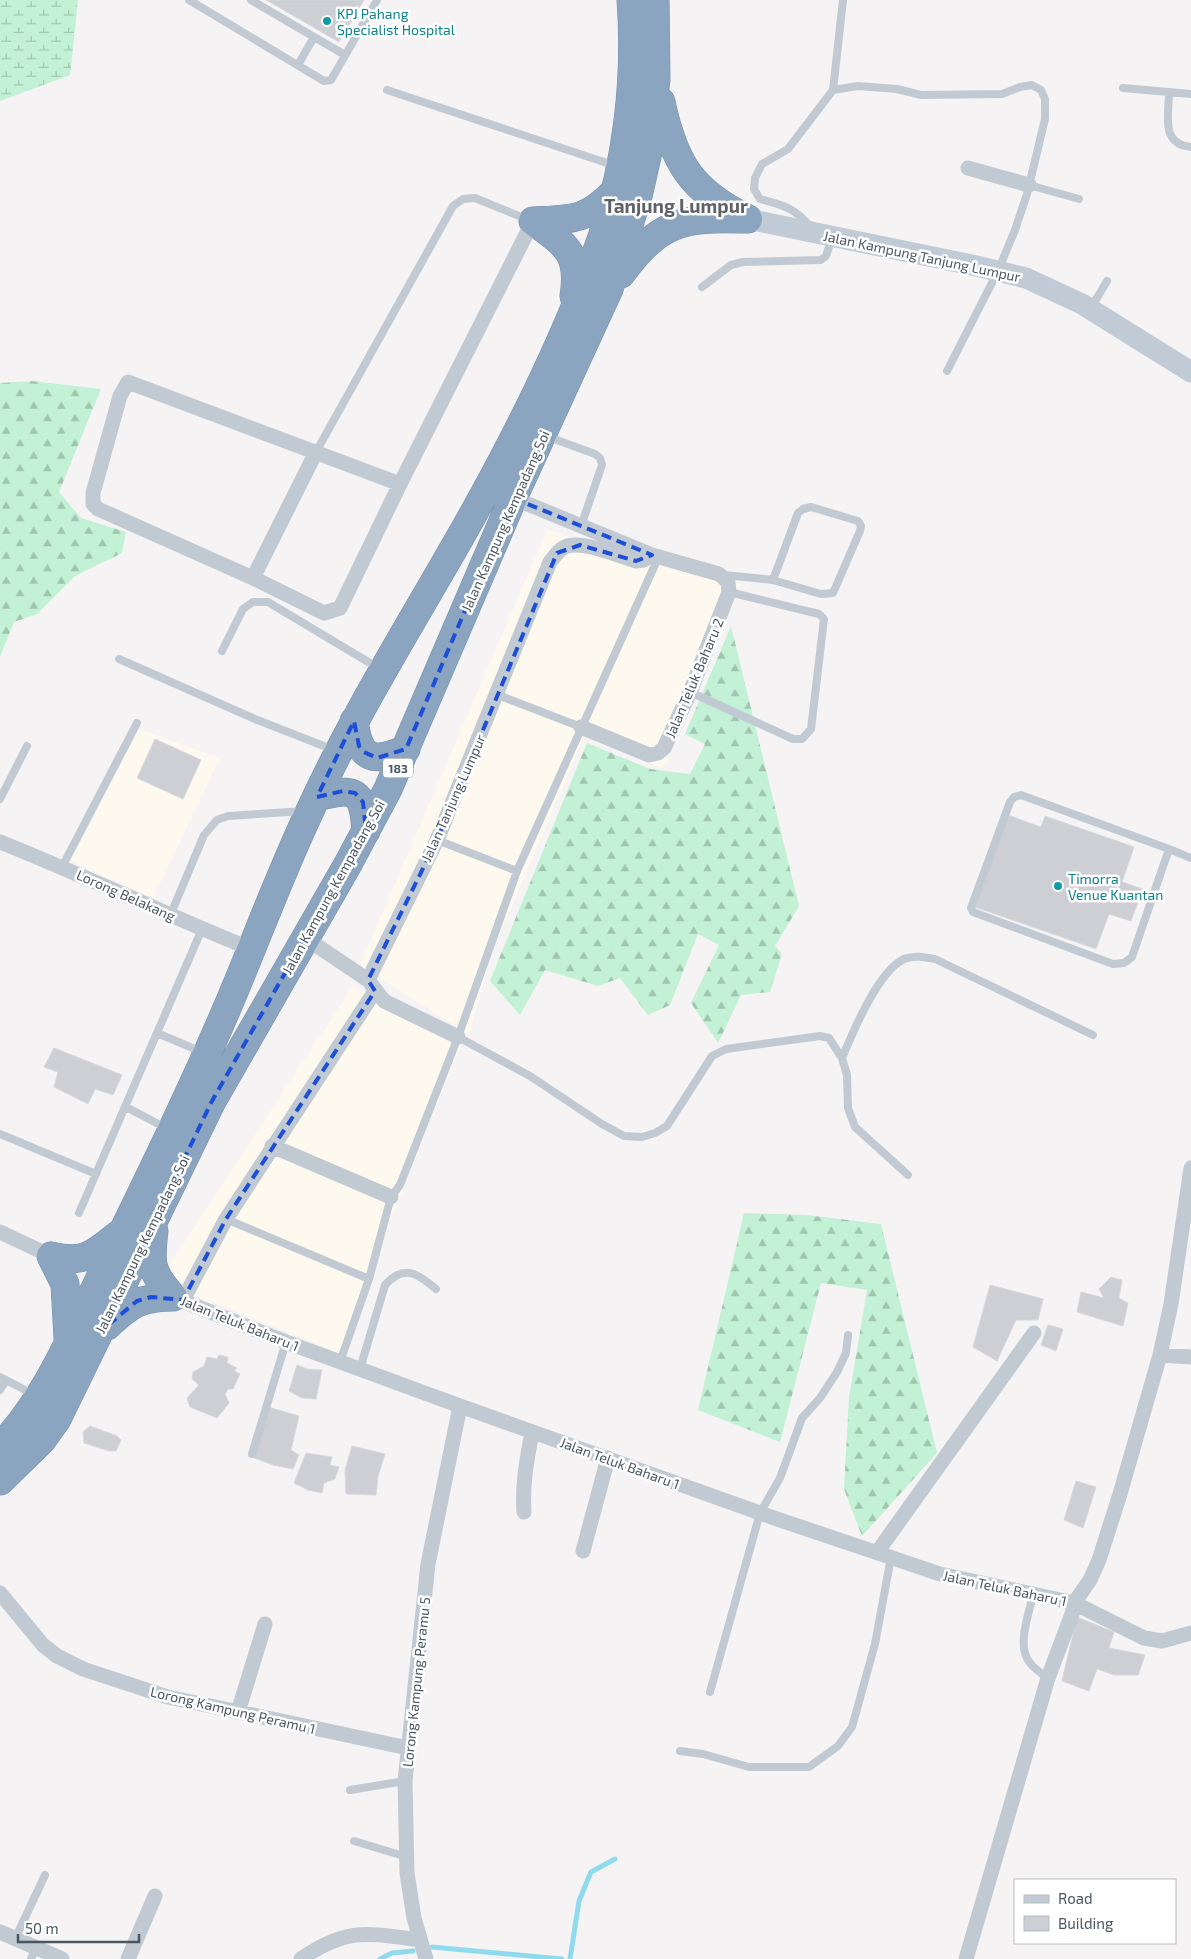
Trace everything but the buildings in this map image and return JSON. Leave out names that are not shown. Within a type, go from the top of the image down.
[{"type":"highway","name":"Jalan Kampung Kempadang Soi","points":[[1,1444],[25,1420],[68,1342],[207,1054],[313,804],[338,752],[382,670],[450,555],[498,468],[572,313],[586,279],[618,180],[629,114],[632,75],[633,32],[630,0]]},
{"type":"highway","name":"Jalan Kampung Kempadang Soi","points":[[0,1481],[42,1440],[57,1419],[212,1101],[366,831],[406,749],[513,498],[609,289],[635,205],[648,152],[656,79],[655,0]]},
{"type":"highway","points":[[656,79],[668,134],[675,154],[685,170],[696,184],[720,204],[748,219]]},
{"type":"highway","points":[[533,221],[568,220],[591,213],[618,180]]},
{"type":"highway","points":[[609,289],[648,240],[665,230],[696,220],[748,219]]},
{"type":"highway","points":[[533,221],[559,240],[572,257],[577,275],[572,313]]},
{"type":"highway","points":[[354,721],[359,746],[370,756],[386,757],[406,749]]},
{"type":"highway","points":[[313,804],[342,791],[354,793],[362,802],[366,831]]},
{"type":"highway","points":[[157,1214],[152,1265],[159,1282],[178,1299]]},
{"type":"highway","points":[[51,1256],[68,1260],[80,1260],[92,1255],[122,1232]]},
{"type":"highway","points":[[51,1256],[65,1284],[68,1342]]},
{"type":"highway","points":[[101,1331],[137,1301],[151,1297],[178,1299]]},
{"type":"street","points":[[968,168],[1029,185]]},
{"type":"street","name":"Jalan Kampung Tanjung Lumpur","points":[[748,219],[1026,278],[1053,289],[1090,309],[1191,372]]},
{"type":"street","points":[[400,484],[128,382],[120,396],[93,493],[93,504],[98,510],[253,578],[324,613],[340,608],[400,484],[533,221]]},
{"type":"street","points":[[253,578],[316,452]]},
{"type":"street","points":[[513,498],[655,557],[720,574],[728,582],[730,592]]},
{"type":"street","name":"Jalan Tanjung Lumpur","points":[[178,1299],[372,985],[437,840],[498,695],[550,562],[557,552],[566,546],[580,544],[636,561],[655,557]]},
{"type":"street","name":"Jalan Teluk Baharu 2","points":[[581,727],[649,755],[658,753],[664,748],[690,692],[730,592]]},
{"type":"street","name":"Lorong Belakang","points":[[0,842],[62,866],[170,916],[251,949]]},
{"type":"street","points":[[304,938],[372,985],[384,1001],[458,1037]]},
{"type":"street","points":[[272,1146],[391,1197]]},
{"type":"street","points":[[966,1959],[1048,1678],[1072,1614],[1074,1603],[1090,1580],[1106,1538],[1160,1355],[1171,1304],[1191,1168]]},
{"type":"street","points":[[0,1232],[51,1256]]},
{"type":"street","name":"Jalan Teluk Baharu 1","points":[[178,1299],[286,1342],[532,1432],[760,1513],[940,1574],[1074,1603],[1144,1638],[1162,1641],[1191,1632]]},
{"type":"street","points":[[885,1554],[1034,1333]]},
{"type":"street","points":[[1160,1355],[1191,1356]]},
{"type":"street","name":"Lorong Kampung Peramu 5","points":[[426,1959],[410,1897],[407,1857],[406,1781],[408,1748],[428,1564],[460,1406]]},
{"type":"street","points":[[524,1512],[525,1466],[532,1432]]},
{"type":"street","points":[[583,1551],[608,1458]]},
{"type":"street","name":"Lorong Kampung Peramu 1","points":[[0,1593],[44,1645],[57,1656],[83,1668],[168,1698],[408,1748]]},
{"type":"street","points":[[238,1712],[265,1624]]},
{"type":"street","points":[[128,1959],[155,1896]]},
{"type":"street","points":[[0,1932],[16,1939],[34,1954],[62,1959]]},
{"type":"street","points":[[301,1959],[336,1938],[355,1934],[420,1940]]},
{"type":"lane","points":[[189,0],[324,81],[332,80],[377,0]]},
{"type":"lane","points":[[251,0],[345,55]]},
{"type":"lane","points":[[702,287],[731,265],[743,262],[821,260],[826,256],[825,235],[797,212],[760,199],[754,189],[755,178],[762,164],[788,148],[833,90],[843,0]]},
{"type":"lane","points":[[298,65],[314,37]]},
{"type":"lane","points":[[833,90],[858,86],[897,89],[921,95],[1002,94],[1020,87],[1032,85],[1041,90],[1045,98],[1045,119],[1029,185],[998,271],[947,371]]},
{"type":"lane","points":[[1123,88],[1191,94]]},
{"type":"lane","points":[[387,90],[618,180]]},
{"type":"lane","points":[[1169,92],[1169,132],[1173,140],[1180,146],[1191,147]]},
{"type":"lane","points":[[1029,185],[1079,199]]},
{"type":"lane","points":[[316,452],[453,206],[463,199],[475,198],[533,221]]},
{"type":"lane","points":[[1090,309],[1107,281]]},
{"type":"lane","points":[[542,434],[595,454],[600,458],[602,465],[581,526]]},
{"type":"lane","points":[[720,574],[773,580],[821,594],[833,593],[860,531],[861,526],[858,520],[811,507],[803,508],[798,513],[773,580]]},
{"type":"lane","points":[[340,1362],[369,1279],[391,1197],[400,1185],[458,1037],[517,870],[655,557]]},
{"type":"lane","points":[[690,692],[794,739],[802,739],[811,729],[824,619],[819,614],[730,592]]},
{"type":"lane","points":[[222,652],[243,609],[253,602],[268,602],[382,670]]},
{"type":"lane","points":[[118,659],[254,719],[338,752]]},
{"type":"lane","points":[[498,695],[581,727]]},
{"type":"lane","points":[[62,866],[137,723]]},
{"type":"lane","points":[[0,799],[26,746]]},
{"type":"lane","points":[[1169,849],[1132,957],[1124,963],[1113,964],[973,912],[971,908],[1010,802],[1014,797],[1021,796],[1169,849],[1191,858]]},
{"type":"lane","points":[[170,916],[204,835],[217,820],[228,816],[313,804]]},
{"type":"lane","points":[[437,840],[517,870]]},
{"type":"lane","points":[[80,1213],[202,929]]},
{"type":"lane","points":[[842,1058],[865,1007],[892,969],[904,960],[917,956],[935,959],[1093,1035]]},
{"type":"lane","points":[[157,1033],[207,1054]]},
{"type":"lane","points":[[458,1037],[530,1076],[602,1124],[624,1136],[642,1137],[656,1134],[667,1126],[712,1056],[726,1048],[820,1036],[829,1038],[842,1058],[847,1075],[848,1108],[855,1127],[908,1175]]},
{"type":"lane","points":[[126,1107],[171,1131]]},
{"type":"lane","points":[[0,1134],[96,1174]]},
{"type":"lane","points":[[226,1219],[369,1279]]},
{"type":"lane","points":[[360,1369],[384,1285],[392,1276],[402,1272],[414,1273],[436,1289]]},
{"type":"lane","points":[[710,1692],[760,1513],[780,1478],[802,1418],[820,1398],[837,1372],[846,1353],[848,1335]]},
{"type":"lane","points":[[252,1454],[286,1342]]},
{"type":"lane","points":[[0,1390],[3,1379],[39,1397]]},
{"type":"lane","points":[[680,1751],[703,1754],[749,1767],[809,1768],[838,1746],[852,1726],[875,1644],[885,1554]]},
{"type":"lane","points":[[1033,1595],[1024,1638],[1024,1650],[1029,1662],[1048,1678]]},
{"type":"lane","points":[[350,1790],[406,1781]]},
{"type":"lane","points":[[354,1841],[407,1857]]},
{"type":"lane","points":[[16,1939],[45,1875]]},
{"type":"highlighted area","points":[[513,498],[652,555],[636,561],[580,545],[557,553],[437,840],[368,980],[375,991],[226,1219],[183,1300],[151,1297],[137,1301],[101,1331],[212,1101],[366,831],[363,802],[355,793],[343,791],[317,797],[354,721],[359,746],[364,752],[377,758],[406,749]]},
{"type":"shaded area","points":[[547,530],[741,585],[663,769],[584,737],[491,955],[469,1035],[360,965]]},
{"type":"shaded area","points":[[139,729],[220,758],[153,898],[71,861]]},
{"type":"shaded area","points":[[353,986],[460,1047],[387,1229],[347,1356],[177,1288],[164,1273]]},
{"type":"green space","points":[[0,0],[78,0],[70,75],[0,101]]},
{"type":"green space","points":[[32,381],[101,389],[59,492],[81,518],[126,532],[122,553],[75,576],[37,614],[14,622],[0,657],[0,383]]},
{"type":"green space","points":[[731,626],[799,906],[775,946],[782,954],[770,992],[741,995],[718,1043],[691,1003],[719,945],[698,934],[670,1005],[648,1015],[620,978],[598,986],[545,970],[520,1015],[490,981],[587,743],[650,769],[690,774],[705,744],[685,734]]},
{"type":"green space","points":[[744,1213],[806,1215],[881,1224],[937,1453],[862,1536],[844,1489],[849,1397],[867,1290],[821,1283],[780,1442],[698,1410]]},
{"type":"waterway","points":[[570,1959],[579,1901],[591,1872],[615,1859]]},
{"type":"waterway","points":[[432,1947],[562,1959]]},
{"type":"waterway","points":[[380,1959],[392,1953],[413,1951]]},
{"type":"place","name":"KPJ Pahang Specialist Hospital","points":[[327,21]]},
{"type":"place","name":"Timorra Venue Kuantan","points":[[1058,886]]},
{"type":"district","name":"Tanjung Lumpur","points":[[676,205]]}]
